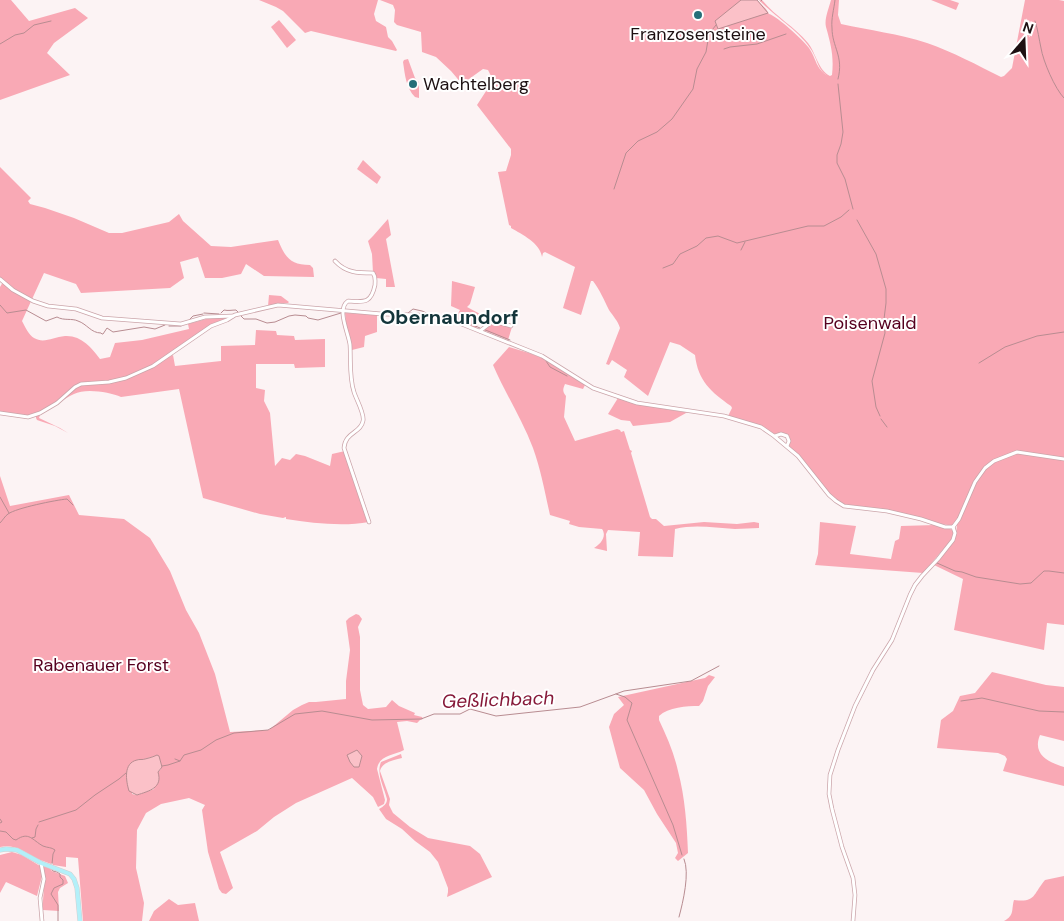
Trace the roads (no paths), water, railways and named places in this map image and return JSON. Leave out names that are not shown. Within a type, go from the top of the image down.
[{"type":"main road","points":[[0,850],[17,850],[67,872],[74,879],[77,888],[80,921]]},
{"type":"street","points":[[335,261],[342,269],[352,272],[373,273],[376,278],[371,298],[366,301],[345,302],[343,313],[349,340],[352,386],[364,418],[361,426],[346,439],[344,448],[369,522]]},
{"type":"street","points":[[0,278],[13,290],[33,301],[48,306],[76,309],[102,318],[181,324],[204,317],[235,316]]},
{"type":"street","points":[[0,413],[28,417],[57,403],[74,387],[82,384],[108,382],[126,378],[153,366],[206,329],[235,316],[278,305],[285,304],[343,313],[435,316],[449,319],[542,356],[593,388],[642,404],[724,416],[761,427],[798,456],[829,495],[842,505],[887,511],[953,527]]},
{"type":"street","points":[[480,332],[493,321],[511,326]]},
{"type":"street","points":[[774,436],[781,434],[787,436],[789,442],[787,446]]},
{"type":"street","points":[[953,527],[959,519],[975,482],[985,468],[994,461],[1018,452],[1064,459]]},
{"type":"street","points":[[853,921],[853,878],[832,809],[830,775],[846,727],[864,687],[892,640],[915,585],[953,540],[955,533],[953,527]]},
{"type":"street","points":[[41,862],[44,880],[40,898],[42,921]]},
{"type":"waterway","points":[[835,0],[832,25],[840,64],[838,79]]},
{"type":"waterway","points":[[0,44],[15,35],[24,33],[34,25],[51,21]]},
{"type":"waterway","points":[[1035,21],[1042,54],[1053,82],[1064,98]]},
{"type":"waterway","points":[[614,189],[626,153],[638,141],[657,132],[672,119],[693,89],[697,69],[706,52],[709,34],[716,25]]},
{"type":"waterway","points":[[724,49],[757,44],[786,34]]},
{"type":"waterway","points":[[838,84],[843,132],[837,155],[837,163],[845,179],[853,209]]},
{"type":"waterway","points":[[663,268],[673,264],[680,254],[697,246],[706,238],[718,236],[737,243],[808,226],[824,226],[841,217],[849,210]]},
{"type":"waterway","points":[[857,220],[876,254],[886,289],[885,333],[872,381],[876,407],[880,416]]},
{"type":"waterway","points":[[741,250],[745,242]]},
{"type":"waterway","points":[[0,305],[7,313],[26,310],[46,321],[57,317],[76,320],[94,332],[102,334],[107,328],[113,332],[144,327],[155,329],[165,325]]},
{"type":"waterway","points":[[408,313],[413,309],[429,314],[447,316],[480,328]]},
{"type":"waterway","points":[[221,313],[224,310],[236,310],[238,312]]},
{"type":"waterway","points":[[204,313],[219,314]]},
{"type":"waterway","points":[[241,316],[244,319],[256,319],[267,323],[295,315],[318,320],[341,313]]},
{"type":"waterway","points":[[188,321],[193,316],[203,314]]},
{"type":"waterway","points":[[169,326],[181,326]]},
{"type":"waterway","points":[[483,329],[510,340]]},
{"type":"waterway","points":[[979,363],[1005,347],[1037,336],[1064,332]]},
{"type":"waterway","points":[[546,361],[550,367],[567,376]]},
{"type":"waterway","points":[[881,419],[887,427]]},
{"type":"waterway","points":[[0,497],[9,513]]},
{"type":"waterway","points":[[0,523],[7,515],[19,509],[67,499],[73,505]]},
{"type":"waterway","points":[[937,563],[976,577],[1020,584],[1031,583],[1044,571],[1064,573]]},
{"type":"waterway","name":"Geßlichbach","points":[[175,759],[180,761],[184,755],[201,750],[216,740],[234,733],[268,730],[295,714],[322,711],[372,720],[421,719],[434,714],[460,714],[470,709],[496,716],[580,707],[624,691],[691,681],[719,666]]},
{"type":"waterway","points":[[616,694],[625,697],[632,703],[627,720],[673,825],[682,855]]},
{"type":"waterway","points":[[961,701],[982,698],[1039,711],[1064,712]]},
{"type":"waterway","name":"Geßlichbach","points":[[162,766],[180,761]]},
{"type":"waterway","name":"Geßlichbach","points":[[39,822],[76,810],[126,773]]},
{"type":"waterway","points":[[0,819],[2,822],[0,823]]},
{"type":"waterway","points":[[32,838],[35,837],[38,825]]},
{"type":"waterway","points":[[0,831],[6,832],[16,840],[27,836],[43,846],[54,849],[52,864]]},
{"type":"waterway","points":[[679,917],[686,880],[684,859]]},
{"type":"waterway","points":[[51,868],[60,874],[63,880],[63,884],[54,888],[51,894],[58,905],[58,921]]},
{"type":"place","name":"Franzosensteine","points":[[698,15]]},
{"type":"place","name":"Wachtelberg","points":[[413,84]]},
{"type":"district","name":"Obernaundorf","points":[[449,317]]},
{"type":"park label","name":"Poisenwald","points":[[870,323]]},
{"type":"park label","name":"Rabenauer Forst","points":[[101,665]]}]
